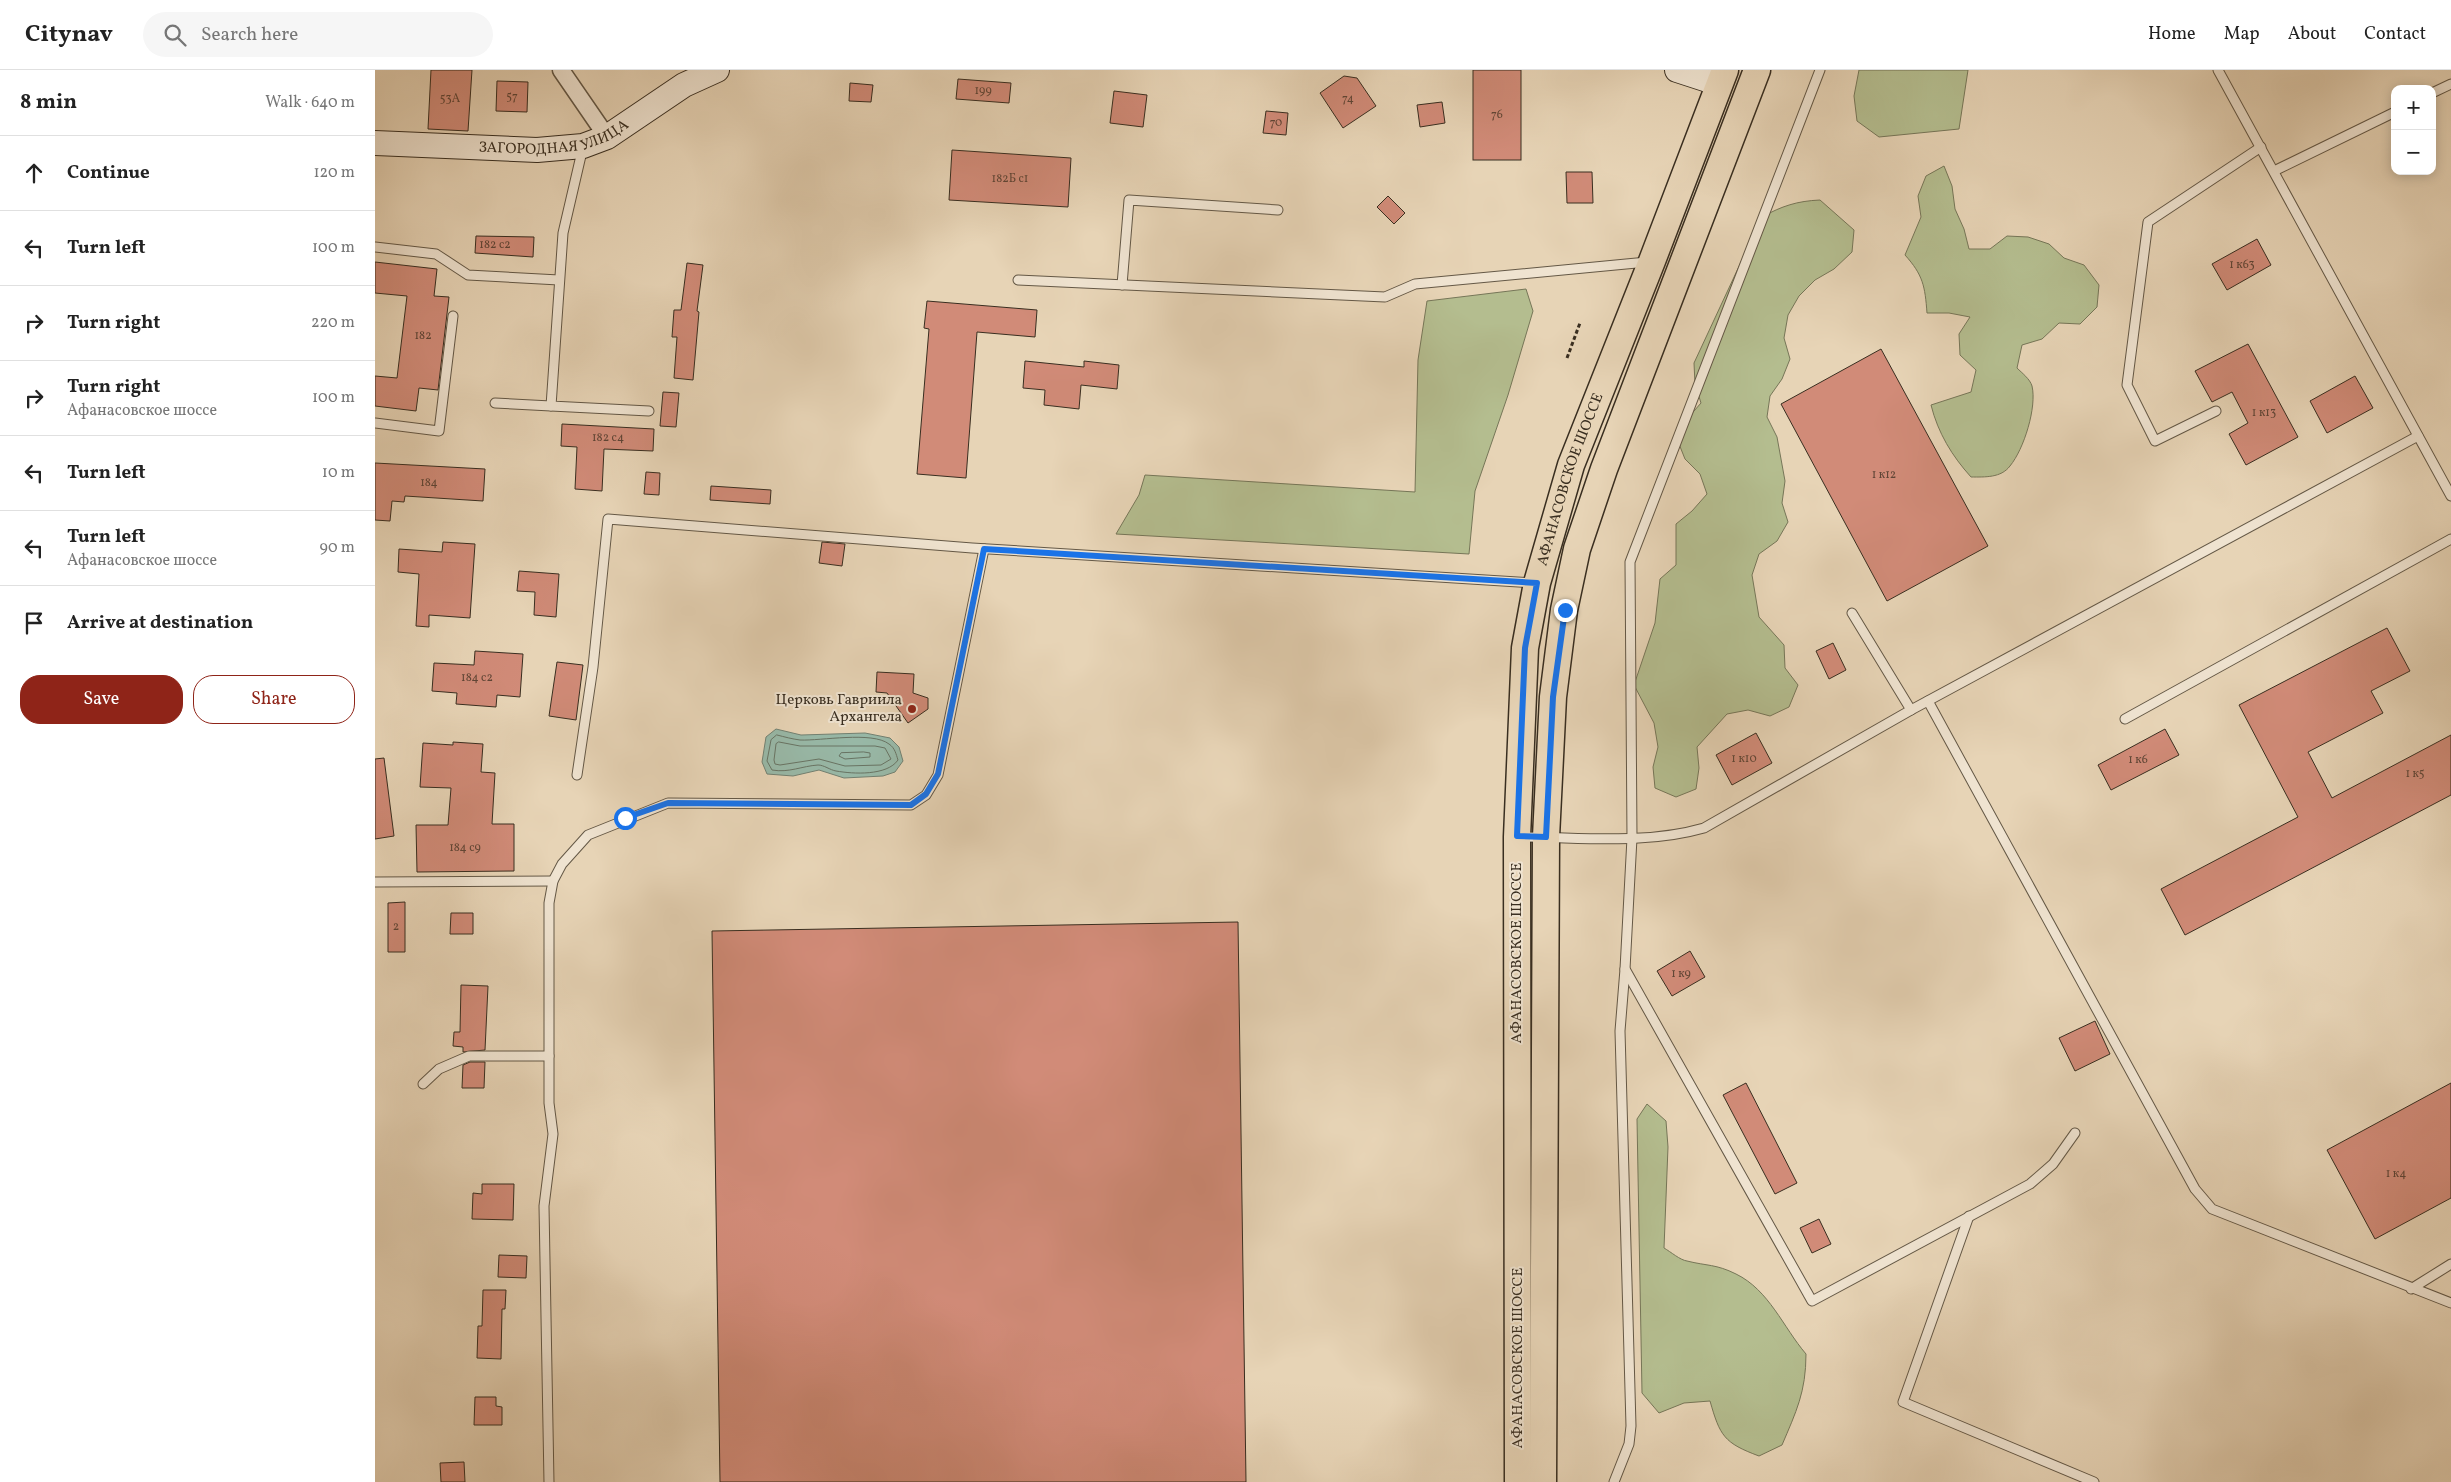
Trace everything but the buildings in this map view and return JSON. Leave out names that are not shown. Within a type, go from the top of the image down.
[{"type":"main road","name":"АФАНАСОВСКОЕ ШОССЕ","points":[[1543,1482],[1546,837],[1553,697],[1565,610],[1577,549],[1603,469],[1757,70]]},
{"type":"main road","name":"АФАНАСОВСКОЕ ШОССЕ","points":[[1518,1482],[1517,836],[1525,648],[1537,583],[1571,465],[1723,77]]},
{"type":"street","points":[[561,70],[607,137]]},
{"type":"street","name":"ЗАГОРОДНАЯ УЛИЦА","points":[[375,143],[537,150],[583,146],[607,137],[683,85],[717,70]]},
{"type":"street","points":[[1677,70],[1723,77]]},
{"type":"lane","points":[[1614,1482],[1629,1444],[1631,1426],[1620,1031],[1632,838],[1630,562],[1820,70]]},
{"type":"lane","points":[[2218,70],[2451,496]]},
{"type":"lane","points":[[2436,91],[2451,84]]},
{"type":"lane","points":[[2274,171],[2391,114]]},
{"type":"lane","points":[[551,406],[563,232],[583,146]]},
{"type":"lane","points":[[2216,411],[2155,441],[2127,385],[2148,222],[2261,147]]},
{"type":"lane","points":[[1122,285],[1129,200],[1278,210]]},
{"type":"lane","points":[[375,246],[436,254],[468,275],[559,280]]},
{"type":"lane","points":[[1018,280],[1385,297],[1415,284],[1652,261]]},
{"type":"lane","points":[[375,424],[439,431],[453,316]]},
{"type":"lane","points":[[495,403],[649,411]]},
{"type":"lane","points":[[1517,836],[1632,838],[1678,835],[1704,828],[1911,710],[2418,436]]},
{"type":"lane","points":[[577,775],[593,667],[608,519],[984,549],[1537,583]]},
{"type":"lane","points":[[2125,719],[2451,539]]},
{"type":"lane","points":[[549,1482],[544,1206],[553,1134],[549,1103],[549,904],[553,881],[562,864],[587,835],[668,803],[911,805],[926,794],[938,774],[984,549]]},
{"type":"lane","points":[[1852,613],[1911,710]]},
{"type":"lane","points":[[1928,701],[2195,1189],[2212,1209],[2411,1289],[2451,1303]]},
{"type":"lane","points":[[375,882],[553,881]]},
{"type":"lane","points":[[1625,969],[1812,1301],[2030,1184],[2053,1164],[2075,1133]]},
{"type":"lane","points":[[423,1084],[439,1069],[469,1056],[549,1056]]},
{"type":"lane","points":[[1969,1216],[1903,1402],[2094,1482]]},
{"type":"lane","points":[[2411,1289],[2451,1264]]},
{"type":"path","points":[[1567,358],[1580,323]]},
{"type":"shaded area","points":[[1859,70],[1968,70],[1959,129],[1879,137],[1857,121],[1854,96]]},
{"type":"shaded area","points":[[1944,166],[1952,186],[1955,209],[1964,229],[1969,249],[1990,249],[2007,236],[2028,237],[2049,244],[2064,258],[2084,265],[2099,285],[2097,307],[2080,324],[2059,323],[2042,339],[2022,345],[2017,368],[2032,386],[2033,405],[2031,416],[2015,459],[2002,473],[1992,476],[1971,477],[1946,444],[1931,405],[1971,392],[1976,370],[1960,355],[1959,334],[1970,317],[1949,313],[1927,313],[1922,281],[1916,269],[1905,255],[1921,217],[1918,196],[1926,176]]},
{"type":"shaded area","points":[[1820,200],[1854,230],[1852,252],[1834,269],[1815,280],[1799,296],[1788,315],[1784,338],[1790,359],[1782,379],[1770,396],[1767,417],[1777,437],[1785,481],[1782,503],[1788,522],[1777,541],[1759,554],[1752,575],[1759,617],[1784,645],[1785,668],[1798,685],[1789,707],[1770,716],[1748,710],[1727,714],[1697,747],[1699,768],[1696,789],[1676,797],[1655,788],[1653,767],[1658,747],[1654,723],[1634,685],[1655,623],[1660,579],[1676,565],[1676,524],[1692,511],[1707,494],[1700,474],[1685,459],[1677,439],[1687,419],[1701,403],[1695,384],[1694,363],[1762,217],[1790,205]]},
{"type":"shaded area","points":[[1526,289],[1533,311],[1508,395],[1475,491],[1469,554],[1116,534],[1139,495],[1145,475],[1415,492],[1418,360],[1427,301]]},
{"type":"shaded area","points":[[1647,1104],[1666,1121],[1668,1147],[1664,1248],[1678,1258],[1723,1268],[1748,1281],[1767,1299],[1806,1354],[1802,1391],[1796,1412],[1782,1445],[1759,1456],[1738,1447],[1725,1437],[1717,1423],[1710,1401],[1684,1403],[1659,1413],[1642,1393],[1637,1119]]},
{"type":"water","points":[[776,729],[801,735],[865,733],[890,738],[899,747],[903,761],[895,772],[883,776],[844,778],[819,770],[793,776],[767,774],[762,762],[766,737]]},
{"type":"place","name":"Церковь Гавриила Архангела","points":[[912,709]]},
{"type":"route","points":[[625,818],[668,803],[911,805],[926,794],[938,774],[984,549],[1537,583],[1525,648],[1517,836],[1546,837],[1553,697],[1565,610]]}]
